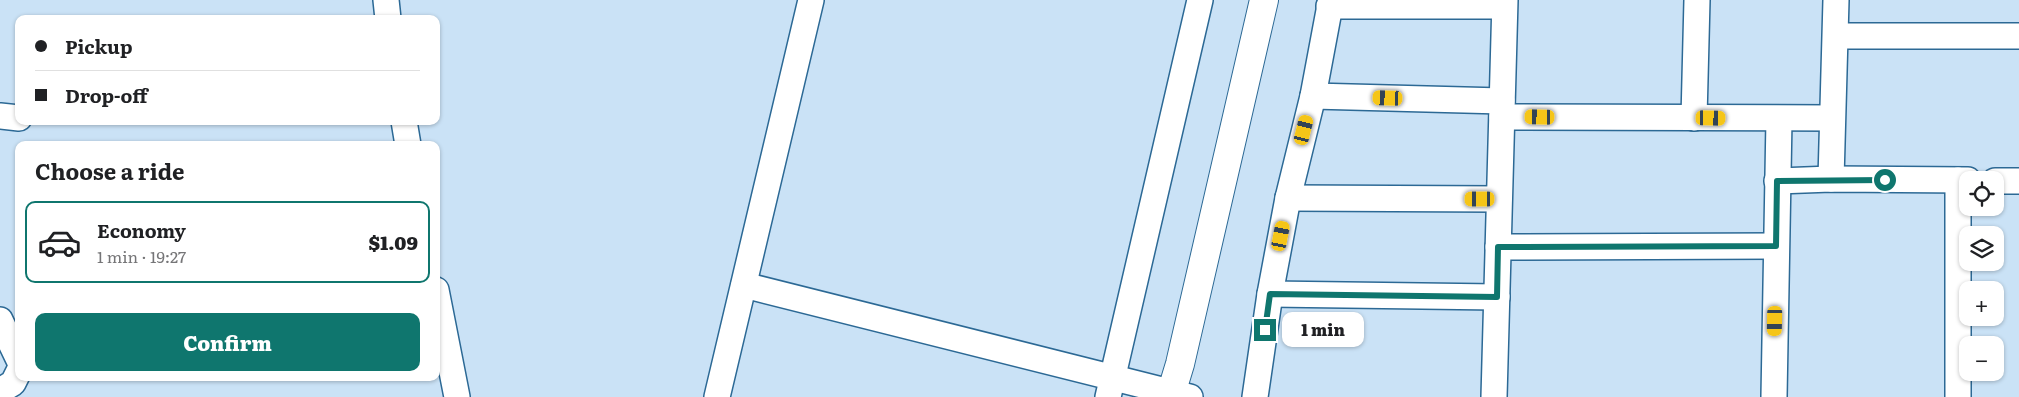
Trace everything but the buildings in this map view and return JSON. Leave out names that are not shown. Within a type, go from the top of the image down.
[{"type":"main road","points":[[1177,396],[1180,364],[1264,0]]},
{"type":"street","points":[[386,0],[388,15]]},
{"type":"street","points":[[717,397],[811,0]]},
{"type":"street","points":[[1110,388],[1200,0]]},
{"type":"street","points":[[1694,118],[1697,0]]},
{"type":"street","points":[[1831,179],[1836,0]]},
{"type":"street","points":[[1255,397],[1270,294],[1288,198],[1313,96],[1330,3],[1505,3],[1494,397]]},
{"type":"street","points":[[1836,36],[2019,36]]},
{"type":"street","points":[[1313,96],[1502,109],[1694,118],[1832,118]]},
{"type":"street","points":[[0,116],[15,118]]},
{"type":"street","points":[[1774,397],[1779,119]]},
{"type":"street","points":[[405,125],[407,141]]},
{"type":"street","points":[[1777,181],[1831,179],[1959,180]]},
{"type":"street","points":[[2004,181],[2019,181]]},
{"type":"street","points":[[1288,198],[1499,200]]},
{"type":"street","points":[[1958,397],[1962,216]]},
{"type":"street","points":[[1498,247],[1776,246]]},
{"type":"street","points":[[744,286],[1110,388],[1177,396]]},
{"type":"street","points":[[1270,294],[1497,297]]},
{"type":"street","points":[[440,310],[457,397]]},
{"type":"street","points":[[0,320],[15,352]]},
{"type":"street","points":[[0,391],[15,381]]},
{"type":"route","points":[[1265,330],[1270,294],[1497,297],[1498,247],[1776,246],[1777,181],[1885,180]]}]
